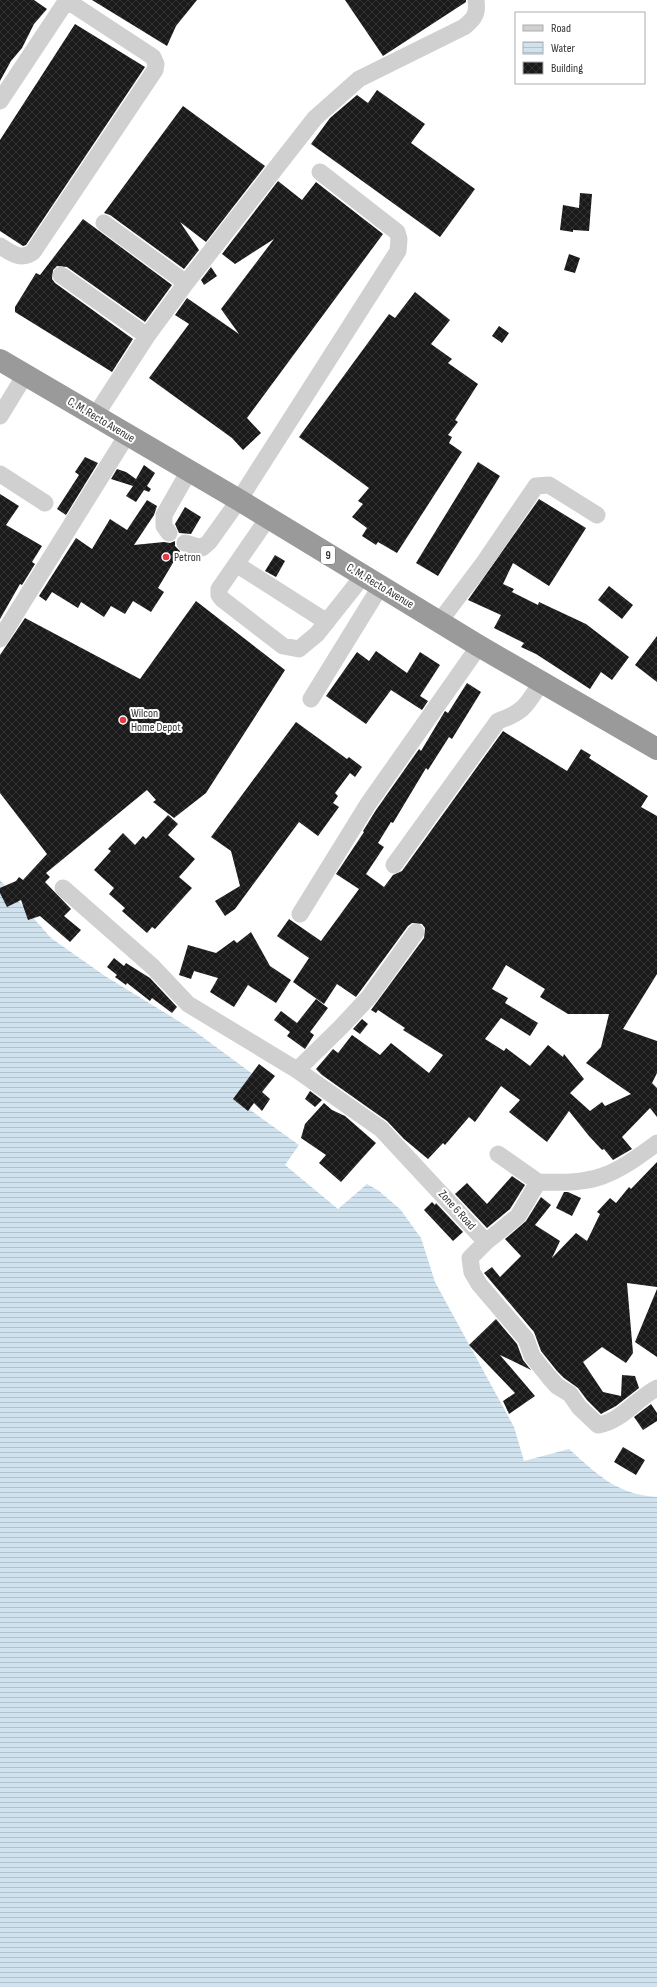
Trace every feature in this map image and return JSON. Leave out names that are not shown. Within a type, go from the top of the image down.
[{"type":"highway","name":"C. M. Recto Avenue","points":[[0,360],[239,500],[372,582],[480,646],[657,749]]},
{"type":"street","points":[[0,101],[67,0],[153,57],[156,64],[155,70],[33,252],[23,257],[17,256],[0,246]]},
{"type":"street","points":[[95,416],[147,336],[186,283],[315,118],[359,79],[464,27],[474,19],[477,7],[476,1]]},
{"type":"street","points":[[185,543],[202,548],[209,542],[239,500],[398,251],[399,239],[397,232],[320,172]]},
{"type":"street","points":[[104,223],[186,283]]},
{"type":"street","points":[[61,275],[147,336]]},
{"type":"street","points":[[0,416],[26,375]]},
{"type":"street","points":[[0,639],[127,435]]},
{"type":"street","points":[[169,533],[164,526],[164,515],[189,471]]},
{"type":"street","points":[[0,474],[45,503]]},
{"type":"street","points":[[440,621],[485,561],[536,486],[549,484],[597,515]]},
{"type":"street","points":[[268,518],[219,589],[219,595],[222,599],[283,646],[299,649],[317,634],[326,622],[372,582]]},
{"type":"street","points":[[236,564],[326,622]]},
{"type":"street","points":[[312,699],[372,582]]},
{"type":"street","points":[[300,914],[368,804],[480,646]]},
{"type":"street","points":[[394,865],[498,721],[514,716],[524,709],[542,681]]},
{"type":"street","name":"Zone 6 Road","points":[[63,888],[153,966],[188,1004],[262,1051],[297,1070],[381,1129],[486,1242]]},
{"type":"street","points":[[297,1070],[341,1028],[369,997],[416,932]]},
{"type":"street","points":[[498,1154],[538,1182],[568,1183],[599,1178],[629,1164],[657,1143]]},
{"type":"street","points":[[538,1182],[518,1216],[486,1242],[470,1258],[472,1272],[479,1284],[526,1339],[532,1356],[549,1377],[557,1386],[570,1394],[579,1408],[598,1425],[606,1424],[625,1412],[642,1397],[657,1388]]},
{"type":"water","points":[[0,880],[51,938],[105,976],[193,1030],[262,1081],[242,1104],[299,1145],[285,1165],[338,1209],[367,1184],[379,1191],[400,1209],[421,1238],[435,1282],[514,1427],[524,1461],[569,1449],[608,1482],[630,1492],[657,1497],[657,1987],[0,1987]]},
{"type":"building","points":[[0,0],[34,0],[47,9],[34,24],[22,48],[11,61],[0,81]]},
{"type":"building","points":[[92,0],[197,0],[176,26],[167,46]]},
{"type":"building","points":[[345,0],[466,0],[466,2],[383,56]]},
{"type":"building","points":[[75,24],[145,67],[26,245],[23,246],[0,231],[0,140]]},
{"type":"building","points":[[377,90],[425,124],[411,143],[475,189],[440,237],[311,144],[330,118],[357,95],[368,103]]},
{"type":"building","points":[[183,106],[265,166],[206,242],[180,222],[199,250],[184,269],[110,215],[104,213]]},
{"type":"building","points":[[278,181],[302,200],[316,182],[383,234],[247,418],[261,433],[243,450],[232,438],[149,378],[189,324],[175,315],[187,298],[239,334],[221,309],[274,239],[235,264],[222,254]]},
{"type":"building","points":[[580,193],[592,194],[589,231],[573,230],[573,232],[560,230],[563,205],[579,208]]},
{"type":"building","points":[[83,219],[172,285],[145,322],[67,267],[57,266],[53,270],[52,279],[55,283],[133,339],[112,372],[15,312],[15,307],[36,273],[40,275]]},
{"type":"building","points":[[569,254],[580,258],[575,273],[564,270]]},
{"type":"building","points":[[211,267],[217,276],[204,285],[201,280]]},
{"type":"building","points":[[415,292],[450,320],[431,344],[452,359],[448,363],[478,384],[455,420],[458,422],[448,435],[452,437],[449,443],[462,452],[397,553],[378,542],[376,545],[362,536],[367,528],[352,517],[363,504],[358,501],[369,488],[299,437],[389,314],[395,318]]},
{"type":"building","points":[[499,326],[509,333],[502,343],[492,336]]},
{"type":"building","points":[[85,457],[98,463],[66,515],[57,509],[79,475],[75,472]]},
{"type":"building","points":[[478,462],[500,476],[438,576],[416,563]]},
{"type":"building","points":[[144,465],[155,473],[147,486],[151,489],[149,492],[144,490],[136,502],[126,496],[133,486],[111,479],[117,469],[126,472],[136,479]]},
{"type":"building","points":[[0,494],[19,506],[6,525],[42,546],[32,562],[35,564],[22,585],[20,584],[0,619]]},
{"type":"building","points":[[539,499],[586,528],[549,586],[513,563],[503,584],[514,589],[512,592],[538,605],[539,602],[586,624],[629,657],[612,680],[601,672],[590,689],[536,654],[521,647],[524,643],[494,628],[501,615],[468,600]]},
{"type":"building","points":[[147,500],[157,506],[154,515],[134,545],[164,542],[170,543],[175,541],[175,546],[180,551],[158,588],[164,592],[151,612],[133,601],[125,614],[111,606],[104,617],[81,602],[78,608],[52,592],[46,601],[39,596],[76,538],[92,549],[110,519],[127,530]]},
{"type":"building","points":[[185,507],[201,517],[191,534],[179,533],[175,524]]},
{"type":"building","points":[[275,555],[285,561],[276,577],[265,571]]},
{"type":"building","points":[[609,586],[633,605],[622,619],[598,600]]},
{"type":"building","points":[[196,601],[285,670],[206,793],[174,818],[153,802],[156,800],[147,790],[46,873],[50,877],[45,882],[71,909],[64,916],[81,930],[70,942],[40,916],[28,920],[21,900],[7,907],[0,893],[0,888],[16,881],[19,877],[23,880],[47,854],[0,793],[0,655],[25,618],[140,679]]},
{"type":"building","points":[[657,636],[657,682],[635,665]]},
{"type":"building","points":[[376,651],[407,673],[420,652],[440,665],[420,696],[428,701],[422,710],[391,690],[366,724],[326,696],[357,652],[369,661]]},
{"type":"building","points":[[467,683],[481,692],[452,739],[449,737],[428,770],[426,768],[393,823],[391,822],[378,843],[384,847],[366,874],[384,887],[393,875],[402,871],[503,731],[567,771],[581,749],[591,755],[589,758],[648,796],[641,807],[657,816],[657,974],[623,1029],[657,1041],[657,1073],[652,1083],[657,1088],[657,1117],[650,1108],[622,1137],[632,1149],[613,1160],[604,1149],[602,1150],[589,1136],[569,1111],[547,1142],[509,1112],[520,1100],[501,1086],[475,1122],[469,1117],[445,1145],[443,1143],[428,1159],[404,1139],[387,1121],[322,1075],[316,1069],[333,1049],[338,1053],[352,1035],[380,1055],[391,1043],[429,1073],[443,1055],[403,1030],[405,1028],[378,1010],[376,1013],[371,1010],[424,938],[425,928],[422,924],[412,923],[408,926],[356,997],[337,984],[324,1004],[293,982],[309,958],[277,936],[289,919],[321,941],[359,889],[336,874],[364,832],[363,831],[376,810],[419,749],[421,751],[445,711],[448,713]],"holes":[[[506,965],[545,989],[540,997],[568,1014],[609,1014],[601,1047],[586,1063],[631,1094],[605,1106],[602,1102],[590,1111],[570,1093],[584,1079],[564,1054],[563,1057],[548,1045],[530,1066],[506,1048],[504,1051],[485,1039],[501,1018],[530,1036],[538,1023],[505,1003],[508,998],[492,989]]]},
{"type":"building","points":[[296,722],[347,759],[349,757],[362,767],[355,777],[350,773],[335,793],[338,796],[333,803],[339,807],[318,836],[299,822],[235,909],[225,916],[215,901],[240,886],[231,851],[211,837]]},
{"type":"building","points":[[168,815],[178,824],[168,835],[195,859],[179,877],[192,888],[155,929],[152,927],[147,933],[122,911],[125,908],[109,894],[114,888],[94,870],[111,851],[108,849],[123,833],[135,845],[143,836],[146,839]]},
{"type":"building","points":[[251,932],[270,966],[291,980],[276,1003],[248,985],[234,1007],[210,992],[218,978],[194,971],[191,979],[179,975],[188,945],[216,953],[234,940],[237,943]]},
{"type":"building","points":[[114,958],[124,966],[126,963],[150,978],[177,1007],[172,1013],[152,998],[150,1001],[127,983],[126,985],[115,977],[117,975],[107,967]]},
{"type":"building","points":[[316,999],[328,1008],[310,1032],[314,1035],[305,1049],[287,1036],[290,1032],[274,1020],[281,1011],[297,1023]]},
{"type":"building","points":[[362,1019],[368,1024],[360,1034],[353,1029]]},
{"type":"building","points":[[259,1064],[275,1076],[262,1092],[270,1099],[262,1111],[254,1103],[248,1111],[233,1099]]},
{"type":"building","points":[[310,1091],[322,1100],[315,1107],[305,1099]]},
{"type":"building","points":[[324,1103],[332,1110],[345,1116],[376,1143],[341,1182],[319,1163],[326,1155],[301,1138],[305,1124]]},
{"type":"building","points":[[657,1162],[657,1287],[627,1283],[633,1353],[626,1363],[602,1347],[583,1362],[603,1392],[621,1396],[622,1375],[635,1376],[639,1388],[616,1406],[601,1414],[587,1400],[578,1388],[557,1371],[541,1351],[534,1332],[484,1273],[492,1267],[500,1277],[521,1256],[505,1239],[526,1221],[541,1197],[551,1205],[535,1225],[560,1241],[552,1258],[576,1233],[587,1241],[600,1214],[597,1212],[610,1198],[616,1203],[629,1187],[631,1189]]},
{"type":"building","points":[[512,1176],[525,1185],[510,1209],[487,1228],[455,1194],[467,1183],[487,1204]]},
{"type":"building","points":[[564,1192],[568,1192],[581,1198],[572,1216],[556,1208]]},
{"type":"building","points":[[432,1202],[435,1205],[436,1203],[463,1232],[453,1241],[424,1210]]},
{"type":"building","points":[[657,1289],[657,1357],[635,1342]]},
{"type":"building","points":[[496,1319],[517,1344],[523,1360],[531,1370],[500,1355],[535,1396],[509,1414],[503,1401],[515,1393],[469,1345]]},
{"type":"building","points":[[651,1404],[657,1413],[657,1421],[643,1430],[634,1417]]},
{"type":"building","points":[[623,1447],[645,1460],[636,1475],[614,1462]]},
{"type":"place","name":"Petron","points":[[166,557]]},
{"type":"place","name":"Wilcon Home Depot","points":[[123,720]]}]
